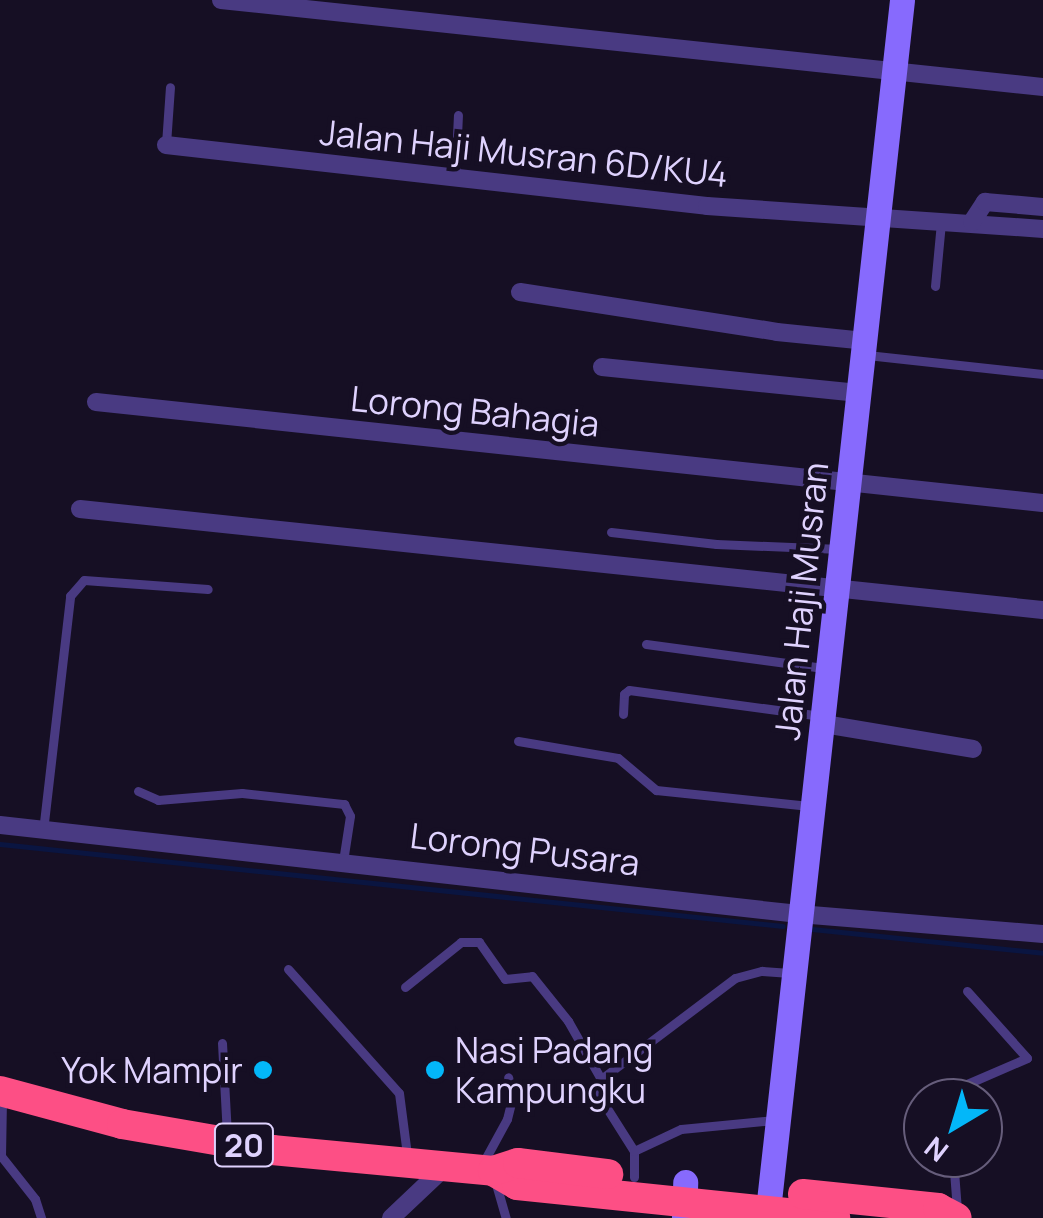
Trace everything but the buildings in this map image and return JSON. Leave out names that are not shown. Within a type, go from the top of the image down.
[{"type":"highway","name":"20","points":[[2,1091],[122,1124],[227,1142],[487,1171],[516,1184],[633,1175],[697,1206],[769,1201],[938,1208],[958,1218]]},
{"type":"highway","points":[[633,1175],[697,1206]]},
{"type":"highway","name":"20","points":[[697,1206],[769,1201],[835,1218]]},
{"type":"street","points":[[222,0],[1043,88]]},
{"type":"street","name":"Jalan Haji Musran","points":[[769,1201],[791,974],[820,718],[831,669],[861,345],[902,0]]},
{"type":"street","name":"Jalan Haji Musran 6D/KU4","points":[[166,144],[708,206],[1043,229]]},
{"type":"street","points":[[972,222],[985,202],[1043,207]]},
{"type":"street","points":[[520,292],[861,345]]},
{"type":"street","points":[[602,367],[858,393]]},
{"type":"street","name":"Lorong Bahagia","points":[[96,402],[1043,503]]},
{"type":"street","points":[[80,509],[1043,610]]},
{"type":"street","points":[[820,718],[973,749]]},
{"type":"street","name":"Lorong Pusara","points":[[0,825],[343,860],[800,914],[1043,934]]},
{"type":"street","points":[[391,1218],[445,1166]]},
{"type":"lane","points":[[166,144],[170,87]]},
{"type":"lane","points":[[454,178],[458,115]]},
{"type":"lane","points":[[935,286],[942,220]]},
{"type":"lane","points":[[861,345],[1043,374]]},
{"type":"lane","points":[[610,532],[716,544],[843,549]]},
{"type":"lane","points":[[44,830],[70,596],[84,580],[208,588]]},
{"type":"lane","points":[[646,644],[831,669]]},
{"type":"lane","points":[[623,714],[624,694],[628,690],[725,700],[744,709],[820,718]]},
{"type":"lane","points":[[518,741],[618,758],[656,790],[812,806]]},
{"type":"lane","points":[[138,791],[158,800],[242,793],[344,804],[350,816],[343,860]]},
{"type":"lane","points":[[405,987],[461,942],[478,942],[504,979],[532,976],[568,1022],[602,1080]]},
{"type":"lane","points":[[288,969],[399,1093],[408,1163]]},
{"type":"lane","points":[[779,1120],[681,1129],[633,1175],[598,1094],[602,1080],[736,978],[762,971],[791,974]]},
{"type":"lane","points":[[967,991],[1027,1058],[981,1078]]},
{"type":"lane","points":[[222,1043],[227,1142]]},
{"type":"lane","points":[[506,1218],[487,1171],[512,1098],[508,1077]]},
{"type":"lane","points":[[2,1091],[1,1156],[35,1199],[41,1218]]},
{"type":"lane","points":[[955,1178],[958,1218]]},
{"type":"waterway","points":[[0,844],[783,926]]},
{"type":"waterway","points":[[812,929],[1043,953]]},
{"type":"place","name":"Yok Mampir","points":[[263,1070]]},
{"type":"place","name":"Nasi Padang Kampungku","points":[[435,1070]]}]
